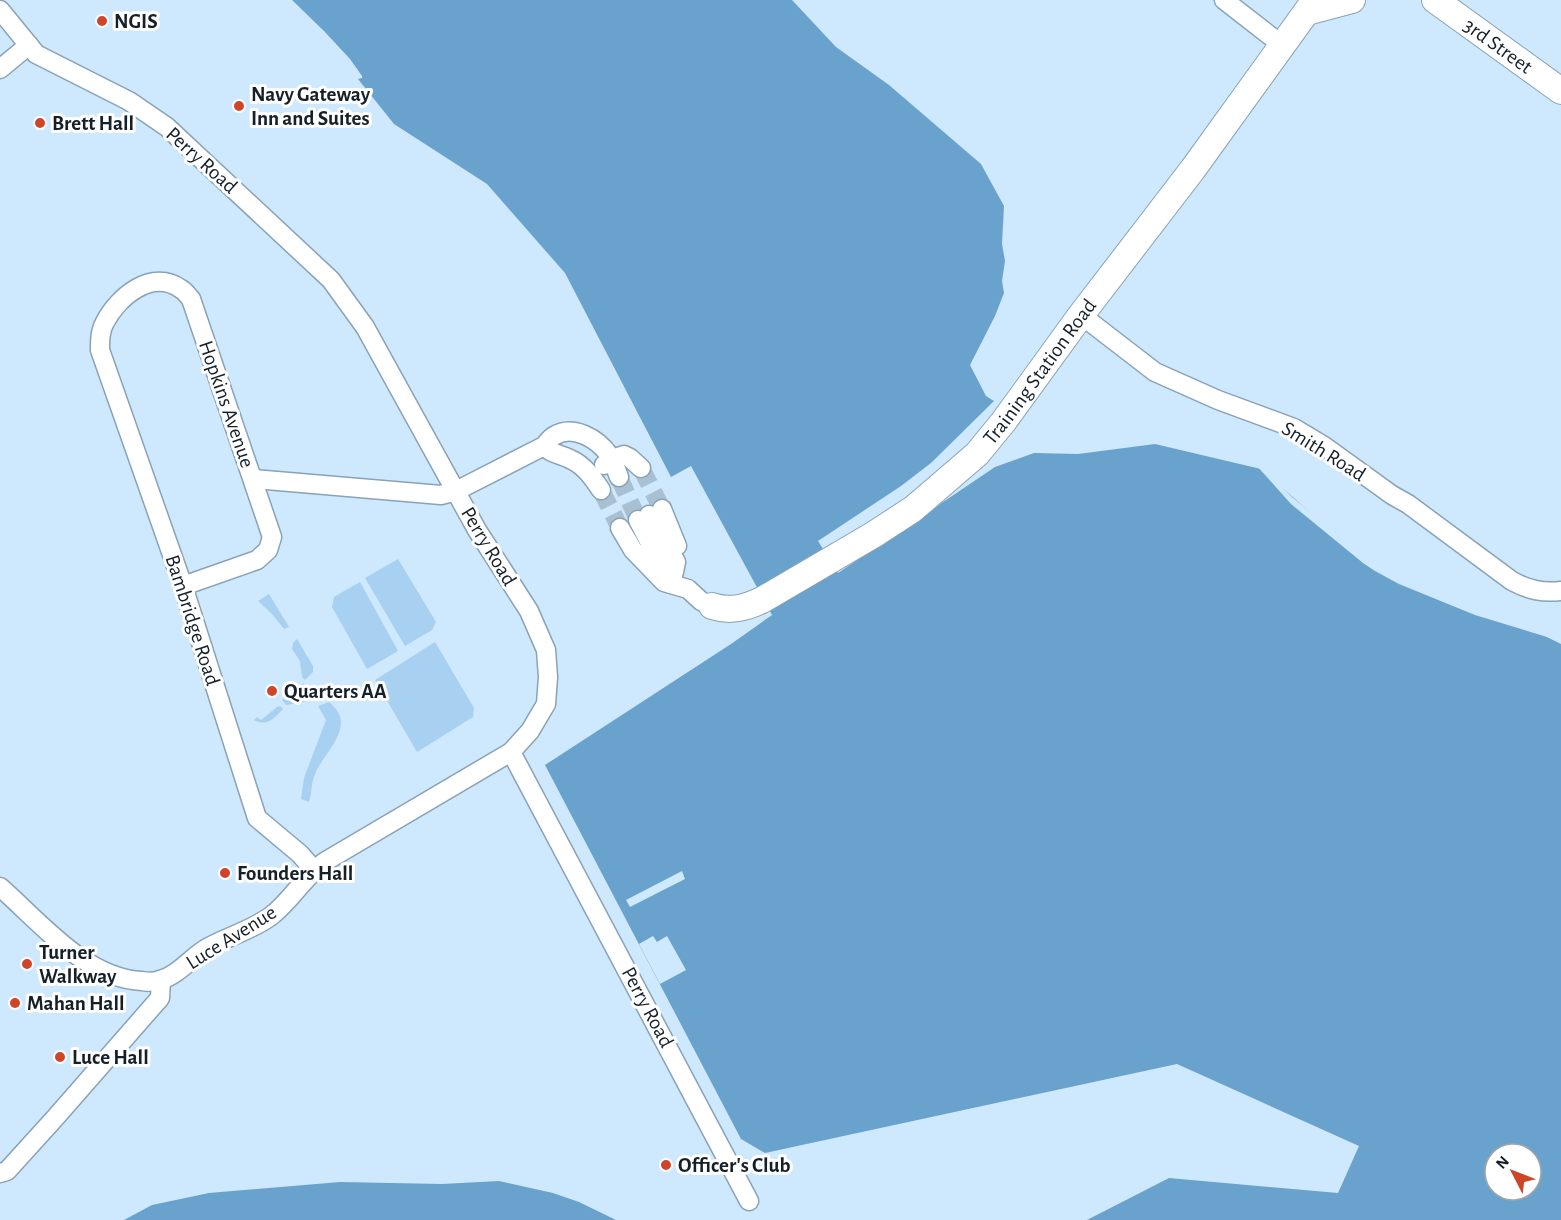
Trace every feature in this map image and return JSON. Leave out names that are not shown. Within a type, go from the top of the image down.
[{"type":"street","points":[[1224,0],[1282,45]]},
{"type":"street","points":[[1311,6],[1352,0]]},
{"type":"street","name":"3rd Street","points":[[1431,1],[1561,91]]},
{"type":"street","name":"Training Station Road","points":[[673,574],[664,582],[633,550],[623,534],[648,518],[673,574],[701,601],[732,610],[750,606],[873,536],[913,509],[977,454],[1005,421],[1311,6]]},
{"type":"street","name":"Perry Road","points":[[0,10],[36,54],[129,101],[167,127],[331,280],[378,348],[490,550],[529,610],[546,650],[548,677],[546,704],[530,731],[511,752],[749,1201]]},
{"type":"street","points":[[0,69],[29,45]]},
{"type":"street","name":"Hopkins Avenue","points":[[100,350],[100,335],[105,322],[126,295],[146,282],[171,284],[181,288],[191,299],[253,479],[441,495],[456,491]]},
{"type":"street","name":"Smith Road","points":[[1081,315],[1155,372],[1218,400],[1294,428],[1324,446],[1408,504],[1512,581],[1529,590],[1561,591]]},
{"type":"street","name":"Bambridge Road","points":[[100,350],[183,586],[257,818],[300,854],[314,870]]},
{"type":"street","points":[[456,491],[544,446],[554,436],[564,432],[587,435],[599,443],[612,459],[629,473]]},
{"type":"street","points":[[544,446],[549,452],[571,459],[583,467],[601,490]]},
{"type":"street","points":[[591,475],[612,459]]},
{"type":"street","points":[[183,586],[257,560],[268,550],[272,537],[253,479]]},
{"type":"street","points":[[648,518],[675,537],[678,556],[673,574]]},
{"type":"street","name":"Luce Avenue","points":[[0,1173],[7,1171],[159,998],[161,980],[207,948],[252,928],[269,917],[314,870],[344,850],[511,752]]},
{"type":"street","points":[[0,887],[73,953],[96,969],[129,981],[161,980]]},
{"type":"shaded area","points":[[289,0],[792,0],[836,47],[889,85],[981,164],[1004,206],[1002,244],[1005,261],[1002,281],[1004,293],[970,365],[986,396],[994,401],[931,463],[901,486],[818,541],[838,573],[995,467],[1034,453],[1078,454],[1155,444],[1261,469],[1370,565],[1426,594],[1531,630],[1561,643],[1561,1220],[1087,1220],[1169,1178],[1338,1193],[1359,1146],[1177,1064],[765,1153],[741,1139],[545,765],[772,615],[691,466],[671,477],[565,273],[487,184],[394,124],[358,79],[360,75]]},
{"type":"shaded area","points":[[398,559],[436,622],[432,630],[405,646],[365,578]]},
{"type":"shaded area","points":[[360,582],[398,651],[367,669],[332,607],[334,597]]},
{"type":"shaded area","points":[[269,594],[289,627],[284,629],[258,601]]},
{"type":"shaded area","points":[[297,639],[313,666],[313,672],[305,680],[302,677],[300,661],[292,649]]},
{"type":"shaded area","points":[[435,642],[474,708],[473,717],[417,752],[375,680]]},
{"type":"shaded area","points":[[303,683],[308,692],[304,702],[286,705],[282,700],[290,691],[298,698],[304,695],[305,690],[300,686]]},
{"type":"shaded area","points":[[329,702],[341,720],[340,729],[315,774],[309,802],[301,799],[304,778],[326,720],[318,706]]},
{"type":"shaded area","points":[[280,706],[283,709],[267,722],[254,720],[257,717],[261,720]]},
{"type":"shaded area","points":[[499,1181],[553,1193],[579,1202],[616,1220],[124,1220],[152,1205],[209,1193],[340,1182],[442,1184]]},
{"type":"pier","points":[[286,0],[292,0],[324,31],[350,59],[362,78],[358,79],[331,45]]},
{"type":"pier","points":[[1256,465],[1262,467],[1292,497],[1372,562],[1427,591],[1468,607],[1532,627],[1561,640],[1561,644],[1547,637],[1475,615],[1399,584],[1375,571],[1291,504]]},
{"type":"pier","points":[[682,871],[685,879],[630,907],[626,900]]},
{"type":"pier","points":[[653,936],[657,942],[667,936],[686,970],[660,984],[639,944]]},
{"type":"tunnel","points":[[641,468],[662,509]]},
{"type":"tunnel","points":[[619,477],[638,520]]},
{"type":"tunnel","points":[[601,490],[620,528]]},
{"type":"place","name":"NGIS","points":[[102,21]]},
{"type":"place","name":"Navy Gateway Inn and Suites","points":[[239,106]]},
{"type":"place","name":"Brett Hall","points":[[40,123]]},
{"type":"place","name":"Quarters AA","points":[[272,691]]},
{"type":"place","name":"Founders Hall","points":[[225,873]]},
{"type":"place","name":"Turner Walkway","points":[[27,964]]},
{"type":"place","name":"Mahan Hall","points":[[15,1003]]},
{"type":"place","name":"Luce Hall","points":[[60,1057]]},
{"type":"place","name":"Officer's Club","points":[[666,1165]]}]
